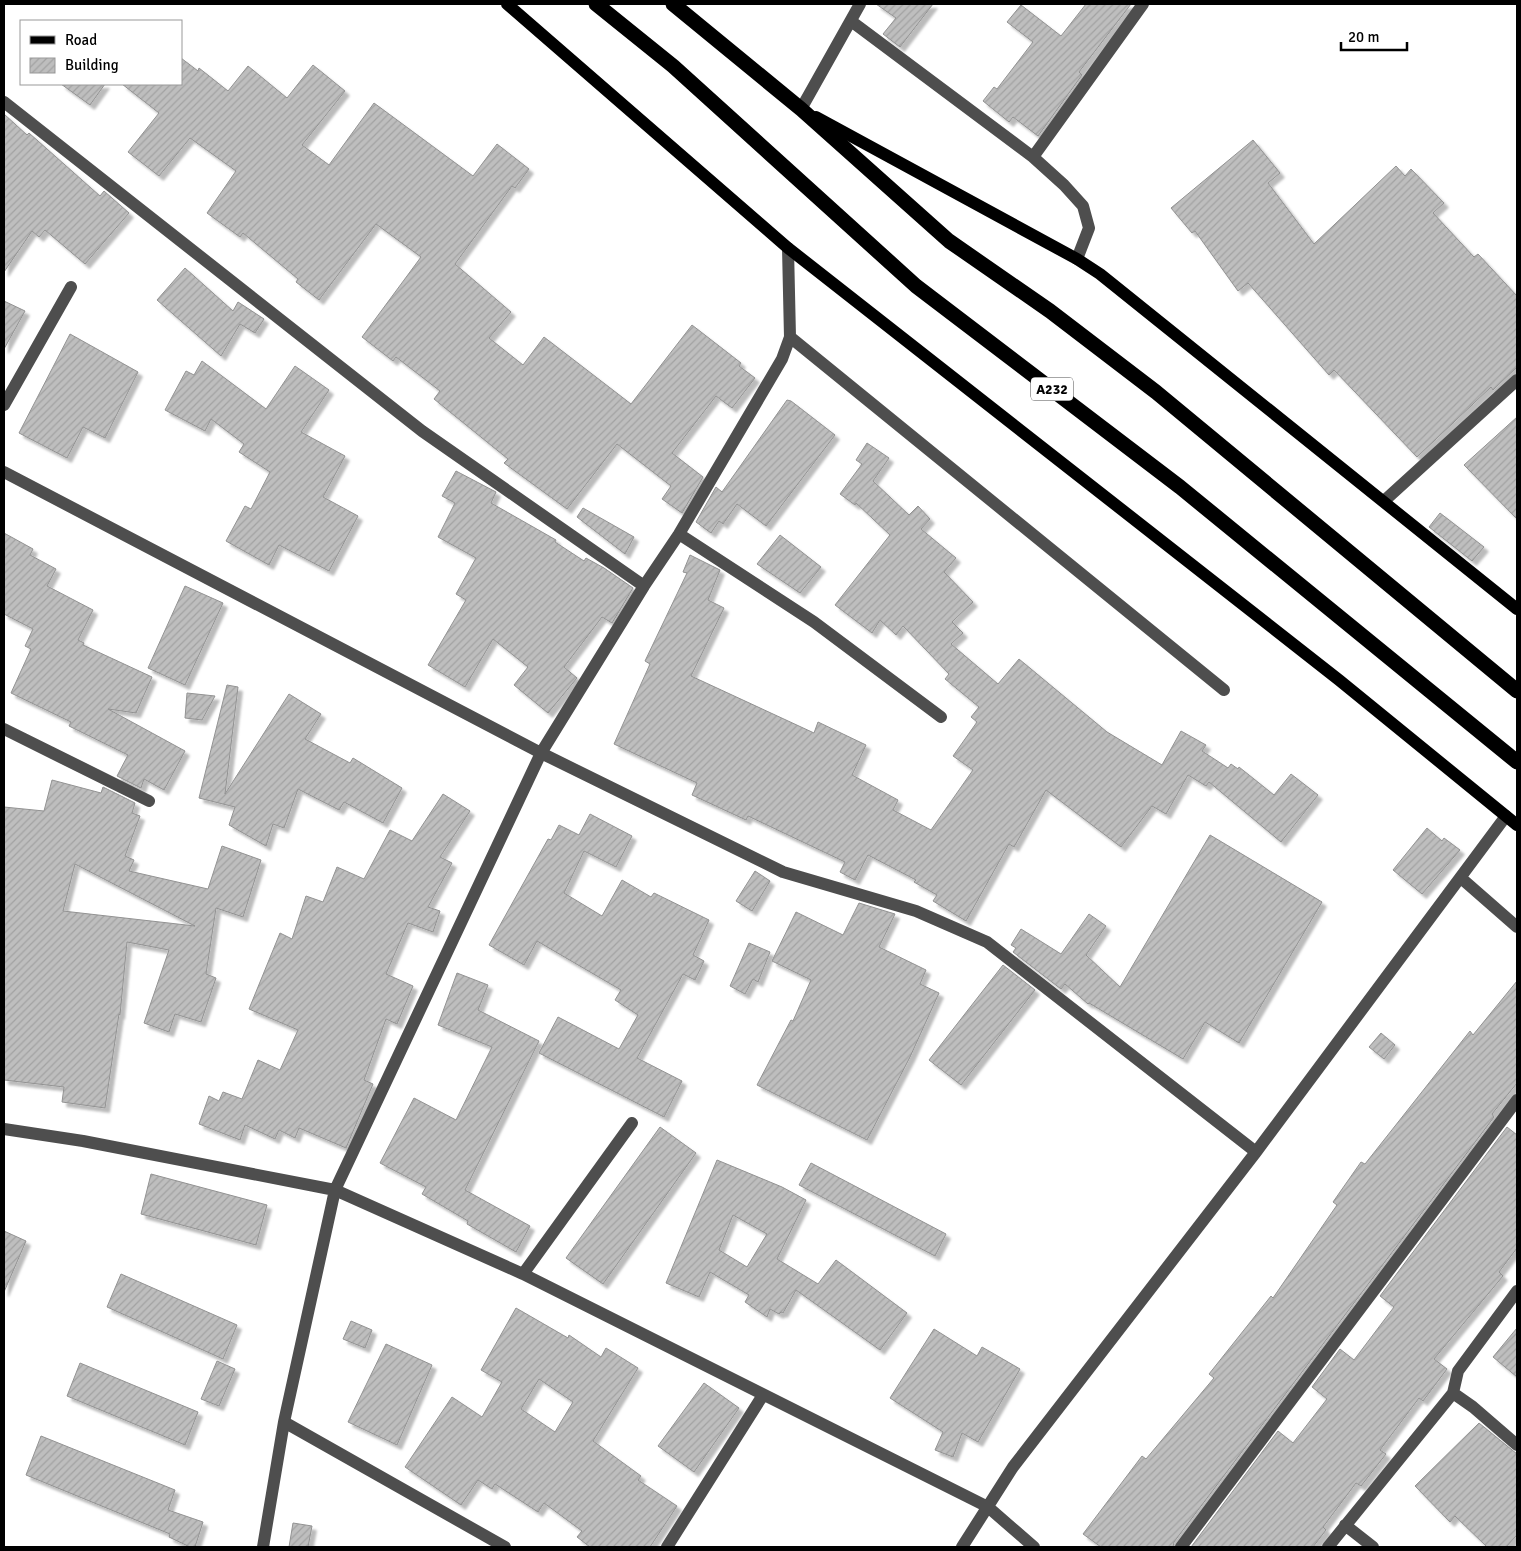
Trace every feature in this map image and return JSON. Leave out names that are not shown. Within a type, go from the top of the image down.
[{"type":"highway","name":"A232","points":[[596,4],[673,66],[916,286],[1180,487],[1517,762]]},
{"type":"highway","points":[[673,4],[802,109],[949,241],[1050,311],[1156,392],[1517,691]]},
{"type":"main road","points":[[507,4],[788,248],[1316,662],[1517,825]]},
{"type":"main road","points":[[802,109],[1077,259],[1100,274],[1517,609]]},
{"type":"street","points":[[802,109],[860,4]]},
{"type":"street","points":[[1033,156],[1143,4]]},
{"type":"street","points":[[851,21],[1033,156],[1064,185],[1083,206],[1089,228],[1077,259]]},
{"type":"street","points":[[4,102],[422,431],[644,586]]},
{"type":"street","points":[[262,1547],[284,1422],[335,1190],[541,753],[644,586],[679,534],[782,359],[790,337],[788,248]]},
{"type":"street","points":[[4,404],[71,288]]},
{"type":"street","points":[[790,337],[1224,690]]},
{"type":"street","points":[[1384,501],[1517,380]]},
{"type":"street","points":[[4,472],[541,753],[783,872],[916,911],[987,942],[1256,1152]]},
{"type":"street","points":[[679,534],[814,622],[941,717]]},
{"type":"street","points":[[4,730],[148,801]]},
{"type":"street","points":[[962,1547],[1013,1466],[1256,1152],[1506,816]]},
{"type":"street","points":[[1461,878],[1517,927]]},
{"type":"street","points":[[1181,1547],[1517,1100]]},
{"type":"street","points":[[523,1274],[632,1123]]},
{"type":"street","points":[[4,1129],[335,1190],[523,1274],[988,1507],[1034,1547]]},
{"type":"street","points":[[1328,1547],[1453,1393],[1458,1371],[1517,1292]]},
{"type":"street","points":[[1453,1393],[1474,1407],[1517,1445]]},
{"type":"street","points":[[667,1547],[763,1395]]},
{"type":"street","points":[[284,1422],[505,1547]]},
{"type":"street","points":[[1345,1525],[1373,1547]]},
{"type":"building","points":[[876,4],[933,4],[900,47],[883,34],[896,18]]},
{"type":"building","points":[[1086,4],[1131,4],[1079,72],[1082,75],[1038,136],[1013,117],[1009,122],[983,101],[994,87],[997,89],[1033,42],[1007,22],[1021,5],[1061,36]]},
{"type":"building","points":[[182,59],[198,71],[199,68],[228,91],[248,66],[287,98],[313,65],[345,91],[302,145],[329,165],[374,103],[473,176],[497,144],[529,169],[515,188],[512,186],[455,264],[511,312],[489,338],[523,365],[544,337],[631,404],[692,325],[741,363],[739,366],[755,378],[732,408],[716,396],[672,453],[703,477],[682,513],[662,499],[671,486],[617,444],[567,509],[504,463],[508,459],[434,399],[440,391],[396,357],[393,361],[362,337],[421,257],[376,224],[319,300],[296,282],[298,279],[243,233],[240,237],[207,213],[236,171],[190,138],[159,176],[128,152],[159,113],[123,85],[182,85]]},
{"type":"building","points":[[62,85],[104,85],[90,105]]},
{"type":"building","points":[[4,114],[27,135],[29,133],[100,196],[104,191],[129,213],[85,264],[45,230],[39,237],[32,231],[4,272]]},
{"type":"building","points":[[1253,140],[1280,173],[1268,183],[1314,244],[1396,166],[1405,176],[1411,169],[1444,203],[1433,213],[1474,257],[1478,254],[1517,296],[1517,367],[1493,390],[1491,387],[1417,457],[1334,370],[1329,375],[1248,283],[1238,291],[1195,231],[1192,233],[1171,208]]},
{"type":"building","points":[[185,268],[233,311],[238,302],[264,319],[255,333],[240,324],[221,356],[157,300]]},
{"type":"building","points":[[4,301],[25,311],[4,349]]},
{"type":"building","points":[[70,334],[138,372],[105,438],[83,427],[67,458],[19,433]]},
{"type":"building","points":[[202,361],[266,409],[295,366],[329,390],[301,432],[345,456],[323,497],[358,516],[329,571],[279,545],[269,565],[226,541],[245,506],[251,509],[270,472],[239,452],[244,444],[211,419],[205,431],[165,410],[186,371],[194,375]]},
{"type":"building","points":[[787,400],[791,401],[835,435],[766,526],[737,504],[723,524],[719,521],[711,533],[696,522],[716,487],[722,492]]},
{"type":"building","points":[[1517,417],[1517,519],[1464,465]]},
{"type":"building","points":[[867,443],[889,458],[873,481],[909,515],[918,506],[930,519],[921,529],[956,558],[944,572],[973,602],[952,622],[963,633],[951,644],[998,684],[1019,659],[1107,732],[1162,765],[1181,731],[1206,745],[1202,751],[1228,768],[1231,764],[1238,769],[1239,767],[1274,795],[1291,774],[1318,795],[1281,842],[1209,782],[1206,786],[1188,775],[1166,814],[1152,806],[1121,847],[1046,790],[1014,847],[1009,844],[966,921],[933,901],[937,895],[914,882],[916,880],[868,855],[855,880],[840,872],[845,862],[748,816],[746,820],[692,795],[697,783],[614,744],[650,664],[645,661],[687,573],[683,572],[690,555],[720,570],[708,600],[724,608],[691,676],[814,733],[818,722],[866,745],[852,775],[898,800],[893,810],[931,830],[973,770],[953,756],[977,722],[971,717],[979,707],[945,679],[949,674],[903,626],[896,635],[880,620],[872,633],[835,605],[890,535],[856,503],[855,505],[840,494],[862,464],[856,460]]},
{"type":"building","points":[[456,471],[496,492],[491,503],[556,540],[555,542],[584,561],[586,558],[604,568],[633,588],[612,623],[602,617],[564,667],[577,678],[548,713],[514,685],[528,667],[493,639],[465,687],[428,665],[466,600],[456,594],[476,558],[438,537],[455,503],[442,496]]},
{"type":"building","points":[[583,508],[634,537],[625,554],[577,517]]},
{"type":"building","points":[[1440,513],[1484,547],[1472,561],[1429,527]]},
{"type":"building","points":[[4,533],[33,549],[30,555],[56,569],[47,586],[93,610],[78,640],[84,643],[83,645],[152,677],[136,713],[108,709],[185,751],[164,790],[144,779],[141,788],[117,776],[128,755],[69,726],[71,722],[11,693],[31,649],[25,646],[33,629],[4,614]]},
{"type":"building","points":[[780,535],[821,567],[800,593],[757,564]]},
{"type":"building","points":[[185,586],[223,603],[185,685],[148,668]]},
{"type":"building","points":[[227,685],[238,687],[225,794],[289,694],[321,714],[305,739],[350,763],[353,758],[402,788],[383,823],[344,802],[339,810],[298,789],[284,828],[273,824],[266,846],[229,825],[235,807],[199,798]]},
{"type":"building","points":[[187,693],[215,696],[202,720],[185,718]]},
{"type":"building","points":[[52,780],[101,793],[103,787],[135,803],[132,813],[140,816],[125,856],[134,860],[129,871],[208,889],[222,846],[261,860],[243,917],[216,908],[206,974],[216,978],[201,1022],[175,1014],[169,1032],[144,1023],[169,950],[127,942],[120,1015],[105,1108],[62,1102],[64,1087],[4,1080],[4,807],[44,811]],"holes":[[[75,864],[195,926],[63,911]]]},
{"type":"building","points":[[443,794],[470,811],[440,857],[452,863],[428,907],[440,911],[433,932],[408,923],[386,974],[413,986],[397,1024],[386,1019],[364,1080],[373,1084],[346,1148],[299,1128],[295,1138],[279,1130],[275,1139],[245,1125],[240,1140],[199,1124],[209,1096],[219,1101],[223,1092],[242,1099],[258,1060],[280,1070],[298,1030],[249,1009],[280,933],[292,939],[306,896],[323,902],[337,867],[364,879],[390,830],[412,841]]},
{"type":"building","points":[[590,814],[632,836],[616,867],[584,851],[564,893],[602,916],[622,880],[651,897],[654,893],[709,920],[693,955],[704,961],[695,980],[683,974],[637,1058],[682,1081],[664,1117],[539,1053],[558,1017],[619,1049],[638,1015],[615,1000],[621,990],[537,941],[524,965],[489,945],[548,839],[551,840],[559,825],[579,835]]},
{"type":"building","points":[[1427,828],[1442,841],[1444,838],[1460,850],[1422,894],[1393,870]]},
{"type":"building","points":[[1210,835],[1322,902],[1239,1043],[1205,1022],[1183,1059],[1088,1004],[1065,984],[1061,989],[1013,952],[1016,948],[1011,945],[1021,929],[1061,954],[1089,914],[1106,926],[1086,955],[1120,987]]},
{"type":"building","points":[[755,871],[770,881],[752,911],[736,901]]},
{"type":"building","points":[[859,903],[895,914],[879,947],[926,970],[920,984],[939,993],[910,1057],[867,1140],[757,1085],[791,1020],[793,1021],[811,980],[772,961],[796,912],[843,935]]},
{"type":"building","points":[[749,943],[770,952],[758,982],[753,979],[745,994],[730,986]]},
{"type":"building","points":[[1003,965],[1035,990],[961,1085],[929,1060]]},
{"type":"building","points":[[457,973],[488,985],[478,1010],[539,1041],[465,1190],[530,1226],[516,1252],[467,1224],[468,1221],[422,1194],[426,1187],[380,1163],[414,1098],[456,1120],[492,1047],[438,1025]]},
{"type":"building","points":[[1517,981],[1517,1083],[1492,1114],[1494,1117],[1174,1542],[1173,1547],[1101,1547],[1083,1534],[1142,1456],[1146,1459],[1214,1378],[1209,1374],[1271,1296],[1273,1298],[1337,1205],[1333,1202],[1361,1162],[1365,1164],[1470,1031],[1473,1035]]},
{"type":"building","points":[[1381,1033],[1395,1045],[1384,1059],[1369,1047]]},
{"type":"building","points":[[660,1127],[696,1153],[603,1284],[566,1258]]},
{"type":"building","points":[[1507,1127],[1517,1135],[1517,1248],[1499,1272],[1503,1276],[1434,1359],[1447,1369],[1423,1401],[1419,1398],[1380,1450],[1386,1454],[1361,1486],[1356,1483],[1323,1527],[1326,1530],[1313,1547],[1191,1547],[1278,1431],[1293,1443],[1327,1399],[1312,1387],[1340,1349],[1354,1360],[1394,1307],[1380,1296]]},
{"type":"building","points":[[717,1160],[782,1187],[806,1200],[777,1259],[818,1284],[836,1260],[907,1313],[880,1350],[796,1290],[783,1313],[779,1314],[770,1309],[767,1317],[745,1302],[749,1295],[710,1272],[699,1297],[666,1283]],"holes":[[[733,1215],[767,1234],[747,1267],[719,1250]]]},
{"type":"building","points":[[811,1163],[946,1234],[935,1256],[799,1185]]},
{"type":"building","points":[[151,1174],[267,1205],[256,1245],[141,1214]]},
{"type":"building","points":[[4,1231],[26,1241],[4,1292]]},
{"type":"building","points":[[121,1274],[237,1325],[223,1359],[107,1307]]},
{"type":"building","points":[[516,1308],[568,1338],[569,1335],[601,1357],[606,1348],[638,1368],[593,1441],[641,1476],[638,1480],[677,1506],[650,1547],[590,1547],[577,1537],[582,1531],[544,1503],[538,1512],[495,1484],[492,1489],[478,1480],[461,1505],[405,1467],[452,1397],[482,1417],[502,1382],[481,1370]],"holes":[[[539,1379],[573,1402],[555,1432],[521,1409]]]},
{"type":"building","points":[[351,1321],[372,1330],[365,1348],[343,1339]]},
{"type":"building","points":[[1517,1328],[1517,1377],[1493,1357]]},
{"type":"building","points":[[934,1329],[977,1356],[982,1347],[1020,1369],[978,1442],[962,1433],[953,1457],[935,1450],[943,1432],[890,1398]]},
{"type":"building","points":[[386,1344],[432,1365],[397,1445],[348,1422]]},
{"type":"building","points":[[217,1361],[235,1369],[219,1406],[201,1399]]},
{"type":"building","points":[[80,1363],[198,1412],[185,1445],[67,1396]]},
{"type":"building","points":[[704,1383],[739,1408],[694,1472],[658,1446]]},
{"type":"building","points":[[1479,1423],[1517,1454],[1517,1535],[1506,1547],[1487,1547],[1455,1516],[1450,1522],[1415,1486]]},
{"type":"building","points":[[41,1436],[175,1490],[168,1510],[203,1522],[195,1547],[190,1547],[169,1537],[170,1534],[26,1475]]},
{"type":"building","points":[[293,1523],[312,1526],[308,1547],[289,1547]]}]
